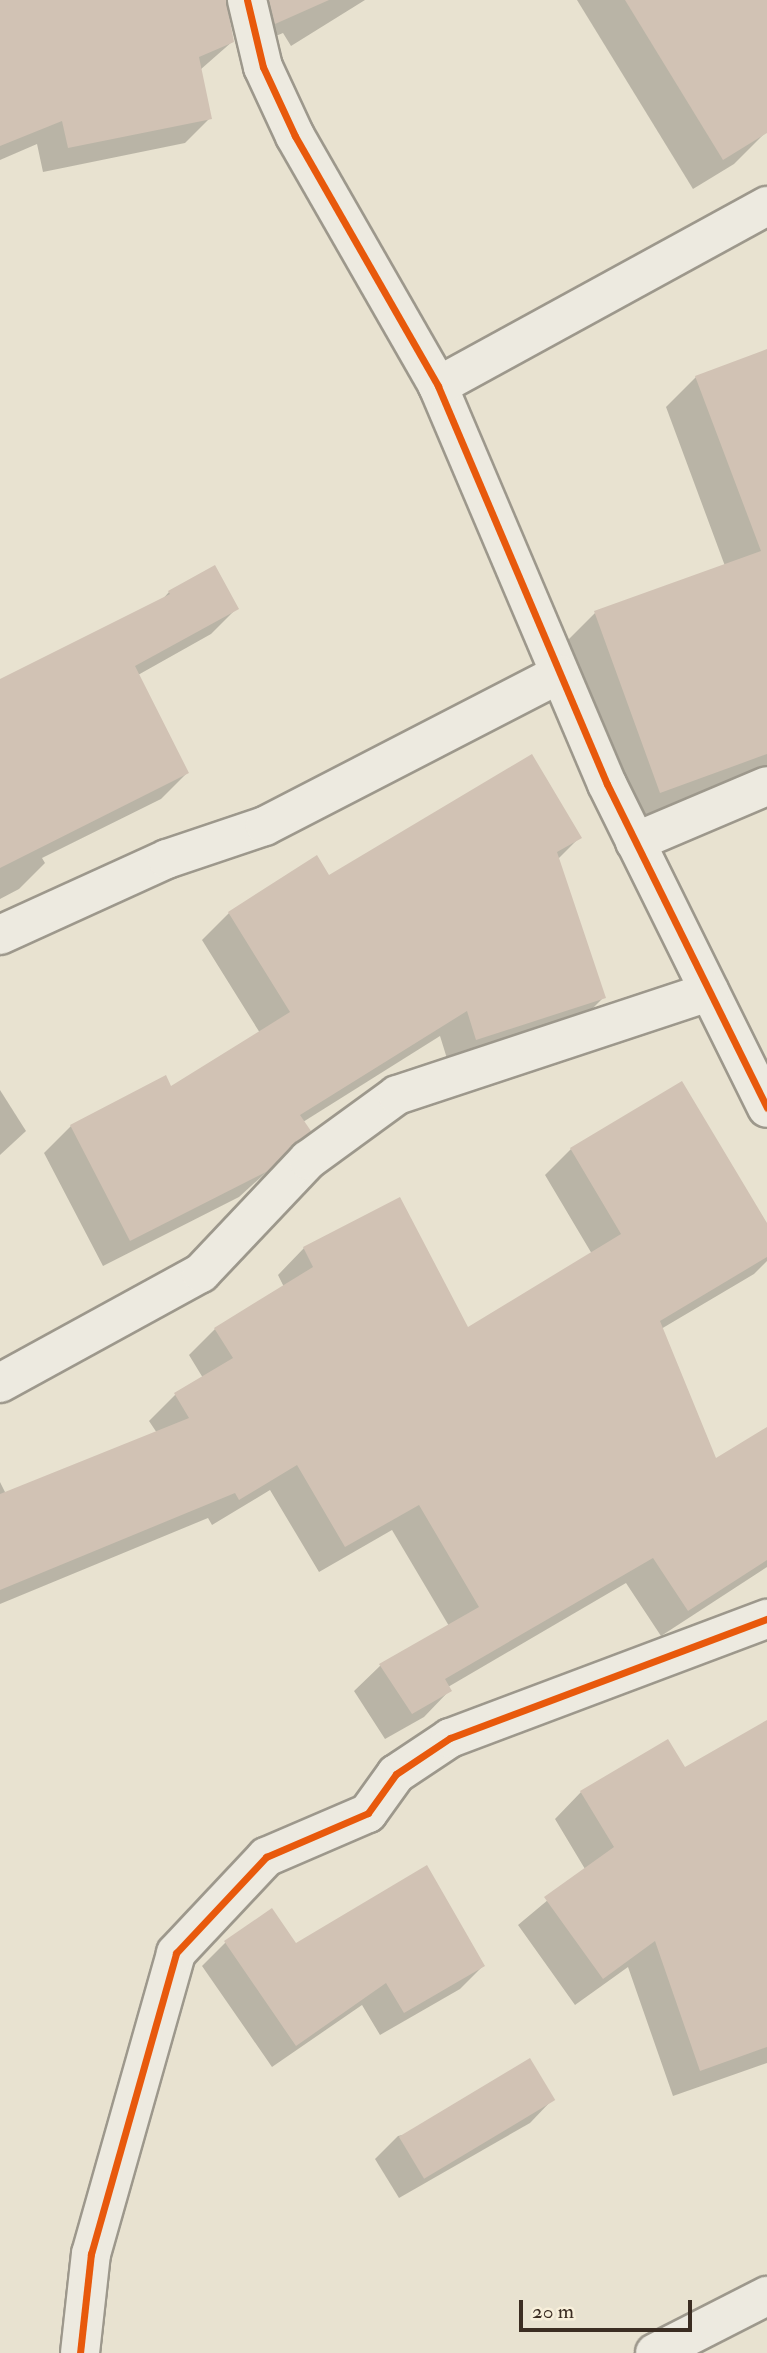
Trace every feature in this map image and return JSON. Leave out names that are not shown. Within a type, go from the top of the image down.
[{"type":"street","points":[[247,0],[263,67],[295,136],[438,386],[559,674],[635,842],[767,1108]]},
{"type":"street","points":[[438,386],[767,206]]},
{"type":"street","points":[[0,935],[167,859],[265,826],[559,674]]},
{"type":"street","points":[[635,842],[767,786]]},
{"type":"street","points":[[0,1383],[201,1273],[308,1160],[397,1095],[709,992]]},
{"type":"street","points":[[80,2353],[91,2255],[176,1953],[267,1857],[368,1813],[396,1774],[450,1738],[767,1619]]},
{"type":"street","points":[[655,2353],[767,2296]]},
{"type":"building","points":[[0,0],[226,0],[234,42],[199,57],[212,119],[68,148],[62,121],[0,146]]},
{"type":"building","points":[[269,0],[329,0],[275,24]]},
{"type":"building","points":[[625,0],[767,0],[767,133],[723,160]]},
{"type":"building","points":[[767,349],[767,754],[660,793],[594,611],[761,551],[695,376]]},
{"type":"building","points":[[215,565],[239,609],[135,666],[189,773],[0,868],[0,679],[170,594],[168,591]]},
{"type":"building","points":[[532,754],[582,838],[557,852],[606,998],[476,1040],[467,1011],[300,1115],[311,1131],[268,1171],[130,1241],[70,1125],[166,1075],[171,1086],[290,1012],[228,912],[317,855],[329,875]]},
{"type":"building","points":[[682,1081],[767,1223],[767,1257],[660,1321],[716,1458],[767,1427],[767,1560],[688,1611],[653,1558],[445,1679],[452,1691],[412,1714],[379,1664],[479,1607],[419,1505],[345,1547],[297,1465],[239,1500],[235,1493],[0,1590],[0,1494],[189,1418],[174,1393],[233,1358],[214,1328],[313,1267],[303,1247],[400,1197],[468,1327],[621,1234],[570,1148]]},
{"type":"building","points":[[767,1720],[767,2047],[700,2071],[655,1941],[603,1979],[544,1897],[614,1847],[580,1791],[668,1739],[685,1767]]},
{"type":"building","points":[[427,1865],[485,1966],[404,2013],[386,1983],[296,2046],[224,1941],[272,1908],[296,1943]]},
{"type":"building","points":[[530,2058],[555,2100],[424,2179],[399,2137]]},
{"type":"cycle path","points":[[247,0],[263,67],[295,136],[438,386],[607,784],[767,1108]]},
{"type":"cycle path","points":[[80,2353],[91,2254],[176,1953],[266,1857],[368,1813],[396,1774],[450,1738],[767,1619]]}]
